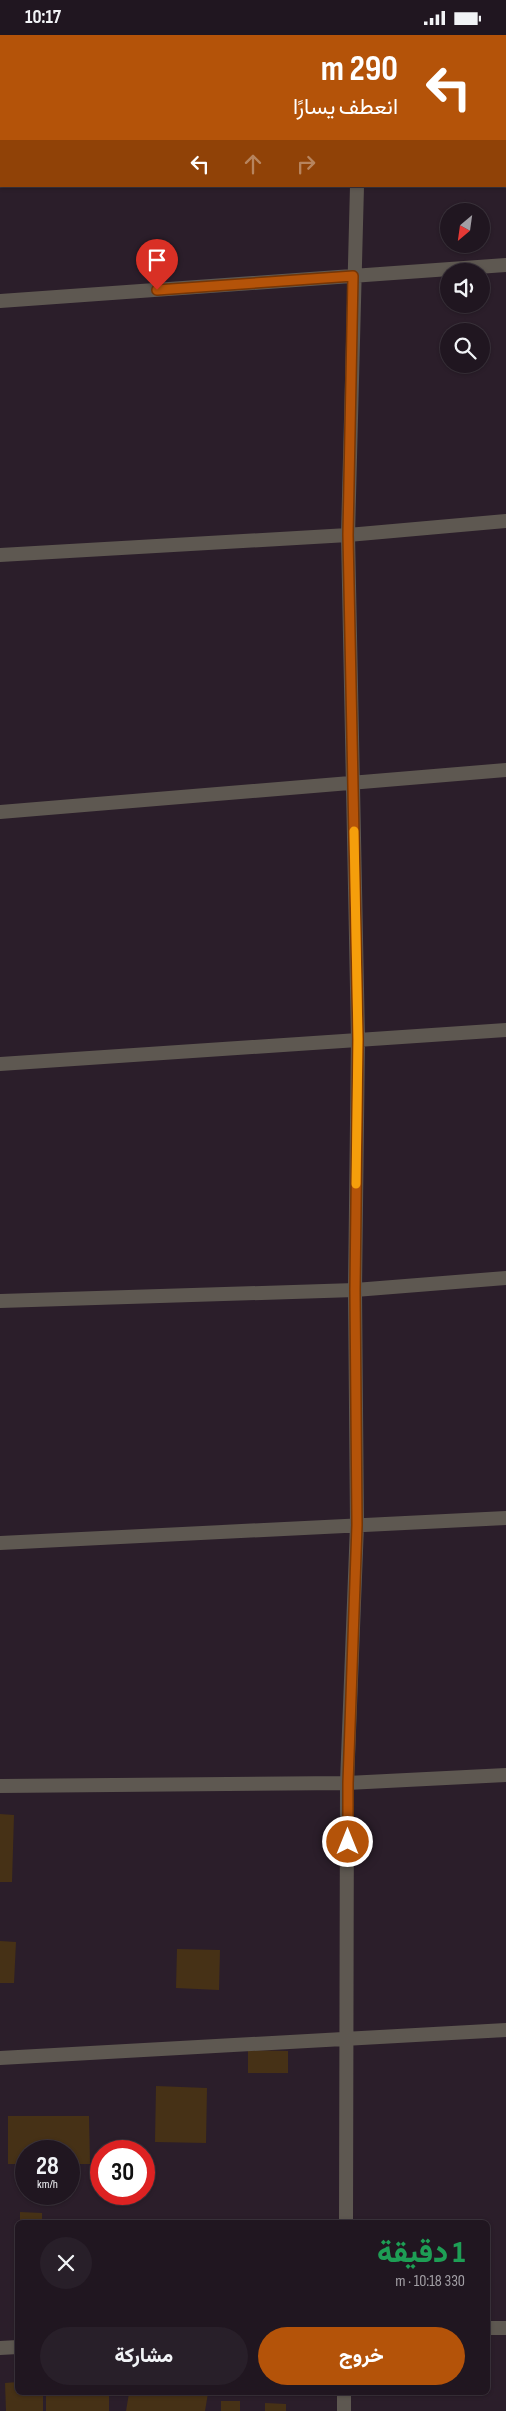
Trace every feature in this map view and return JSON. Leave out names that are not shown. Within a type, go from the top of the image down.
[{"type":"street","points":[[346,2220],[348,1783],[357,1525],[355,1290],[358,1039],[348,535],[353,276],[357,187]]},
{"type":"street","points":[[0,301],[506,265]]},
{"type":"street","points":[[0,555],[348,535],[506,521]]},
{"type":"street","points":[[0,812],[506,770]]},
{"type":"street","points":[[0,1064],[506,1030]]},
{"type":"street","points":[[0,1301],[355,1290],[506,1278]]},
{"type":"street","points":[[0,1543],[506,1518]]},
{"type":"street","points":[[0,1785],[348,1783],[506,1775]]},
{"type":"street","points":[[0,2058],[348,2037],[506,2030]]},
{"type":"street","points":[[490,2328],[506,2328]]},
{"type":"street","points":[[0,2348],[15,2347]]},
{"type":"street","points":[[344,2395],[344,2411]]},
{"type":"building","points":[[0,1814],[14,1815],[12,1882],[0,1882]]},
{"type":"building","points":[[0,1941],[16,1942],[14,1983],[0,1983]]},
{"type":"building","points":[[177,1949],[220,1950],[219,1990],[176,1988]]},
{"type":"building","points":[[248,2050],[288,2051],[288,2073],[248,2073]]},
{"type":"building","points":[[156,2086],[207,2088],[206,2143],[155,2142]]},
{"type":"building","points":[[8,2116],[89,2116],[90,2164],[80,2164],[80,2140],[15,2140],[15,2164],[8,2164]]},
{"type":"building","points":[[20,2212],[42,2213],[42,2220],[20,2220]]},
{"type":"building","points":[[15,2382],[15,2395],[43,2395],[43,2411],[6,2411],[5,2383]]},
{"type":"building","points":[[46,2395],[109,2395],[109,2411],[46,2411]]},
{"type":"building","points":[[129,2395],[208,2395],[205,2411],[126,2411]]},
{"type":"building","points":[[221,2401],[240,2401],[240,2411],[221,2411]]},
{"type":"building","points":[[265,2403],[286,2404],[286,2411],[265,2411]]},
{"type":"slow traffic","points":[[354,831],[358,1039],[356,1184]]},
{"type":"route","points":[[157,290],[353,276],[348,535],[358,1039],[355,1290],[357,1525],[348,1783],[348,1842]]}]
